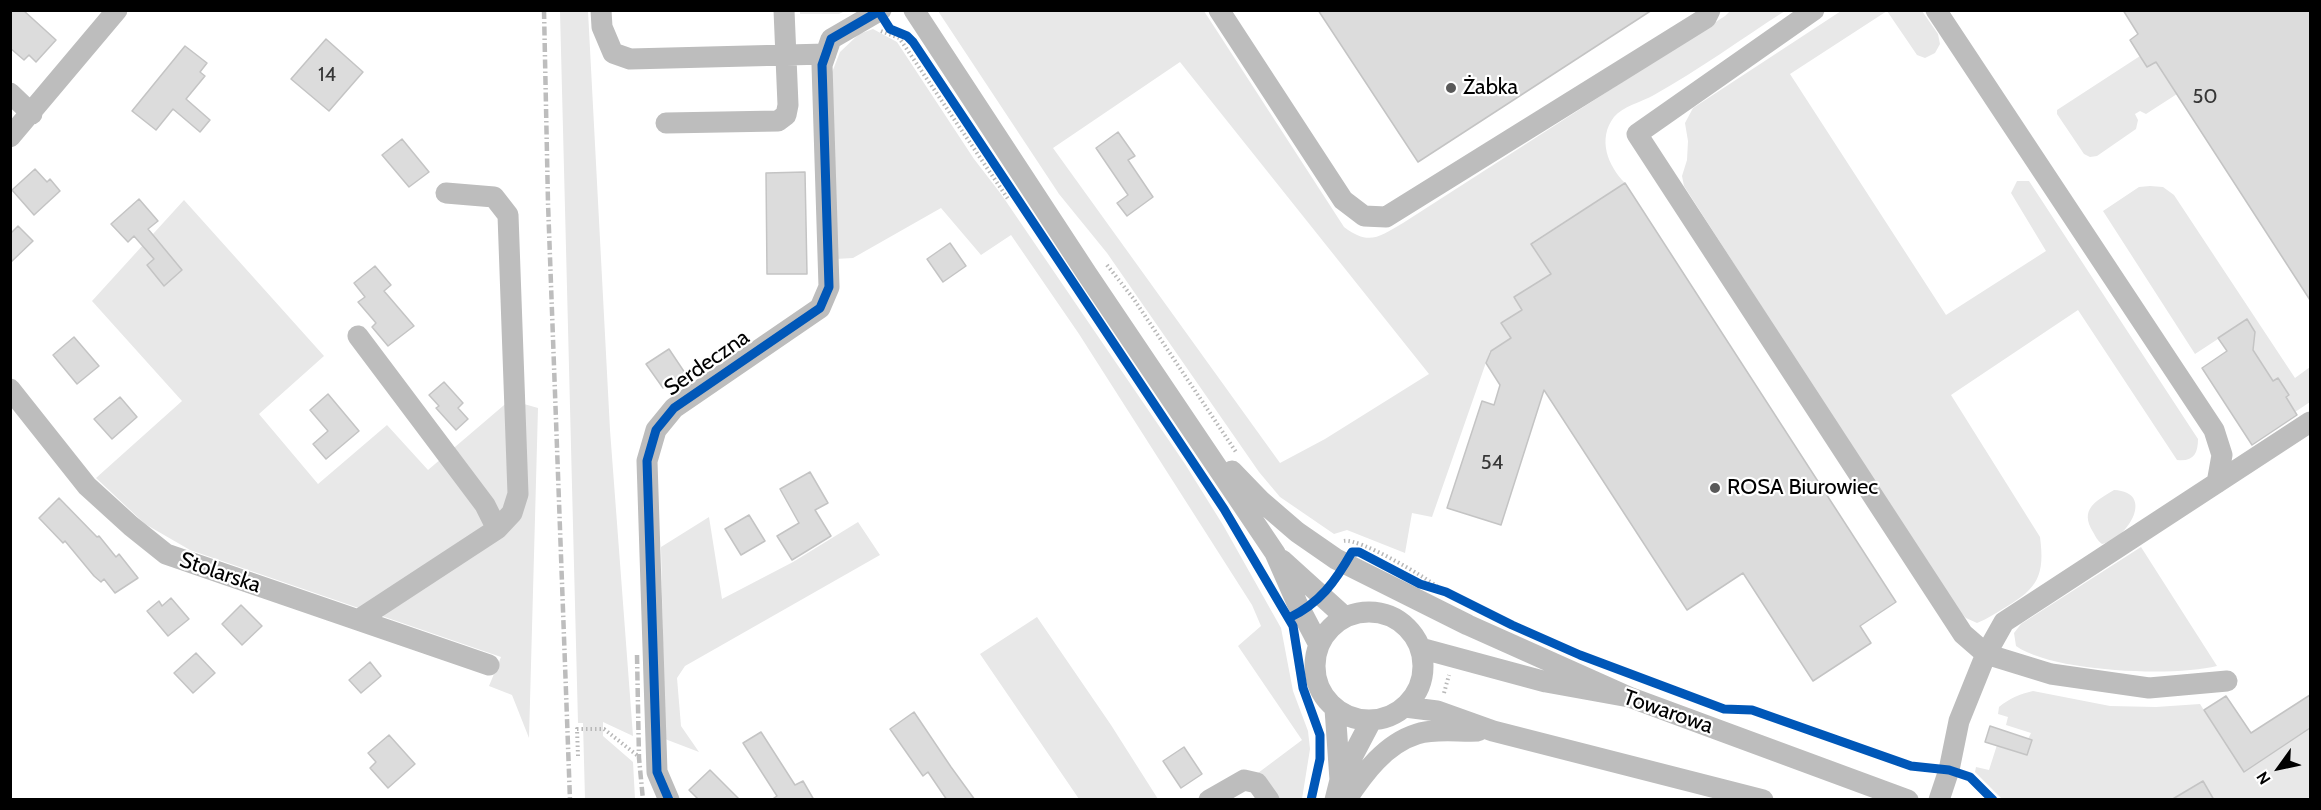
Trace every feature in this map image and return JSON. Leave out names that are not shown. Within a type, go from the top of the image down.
[{"type":"street","points":[[10,137],[32,114],[117,10]]},
{"type":"street","points":[[602,10],[602,27],[613,53],[630,59],[826,54],[831,39],[878,16]]},
{"type":"street","points":[[666,123],[778,121],[786,115],[788,105],[784,10]]},
{"type":"street","points":[[914,10],[1087,274],[1275,553],[1319,645]]},
{"type":"street","points":[[1219,10],[1343,200],[1364,216],[1386,217],[1706,18],[1710,10]]},
{"type":"street","points":[[1814,10],[1637,134],[1963,634],[1986,654],[2051,674],[2149,688],[2227,681]]},
{"type":"street","points":[[1936,10],[2214,430],[2222,455],[2217,483]]},
{"type":"street","name":"Serdeczna","points":[[669,800],[657,772],[647,461],[656,430],[674,408],[820,308],[825,297],[829,287],[822,66],[826,54]]},
{"type":"street","points":[[10,93],[32,114]]},
{"type":"street","points":[[358,620],[497,529],[512,513],[518,494],[508,214],[494,197],[446,193]]},
{"type":"street","points":[[358,336],[485,505],[497,529]]},
{"type":"street","name":"Stolarska","points":[[10,389],[87,486],[166,554],[489,665]]},
{"type":"street","points":[[1939,800],[1949,770],[1959,721],[1986,654],[2004,622],[2310,422]]},
{"type":"street","points":[[1190,426],[1261,501],[1297,532],[1468,625],[1629,697]]},
{"type":"street","points":[[1275,553],[1345,617]]},
{"type":"street","points":[[1359,612],[1375,612],[1390,616],[1403,624],[1413,635],[1420,648],[1423,661],[1420,686],[1405,707],[1383,719],[1358,720],[1335,709],[1318,687],[1315,665],[1319,645],[1334,624],[1345,617],[1359,612]]},
{"type":"street","name":"Towarowa","points":[[1420,648],[1546,682],[1629,697],[1908,800]]},
{"type":"street","points":[[1405,707],[1437,711],[1493,731],[1763,800]]},
{"type":"street","points":[[1335,709],[1340,793]]},
{"type":"street","points":[[1340,793],[1371,721]]},
{"type":"street","points":[[1340,793],[1392,747],[1417,734],[1493,731]]},
{"type":"street","points":[[1209,800],[1244,780],[1257,783],[1269,800]]},
{"type":"path","points":[[878,16],[890,29],[907,36],[913,42],[1011,197]]},
{"type":"path","points":[[878,16],[888,35],[899,38],[902,42],[1011,197]]},
{"type":"path","points":[[1104,262],[1133,298],[1237,453]]},
{"type":"path","points":[[1350,540],[1361,544],[1423,576],[1446,592],[1420,584],[1359,552],[1343,555],[1344,541],[1350,540]]},
{"type":"path","points":[[578,756],[577,729],[604,729],[657,772]]},
{"type":"shaded area","points":[[800,10],[845,11],[839,14],[800,14]]},
{"type":"shaded area","points":[[560,11],[588,11],[610,430],[633,736],[603,722],[603,736],[633,762],[635,799],[585,799],[583,723],[578,723]]},
{"type":"shaded area","points":[[938,11],[1204,11],[1344,227],[1367,238],[1380,235],[1403,223],[1730,11],[1785,11],[1687,75],[1654,95],[1622,110],[1614,117],[1606,134],[1607,152],[1614,169],[1625,183],[1531,243],[1551,274],[1514,297],[1522,310],[1501,324],[1511,338],[1490,351],[1432,517],[1412,513],[1405,553],[1347,530],[1334,534],[1280,497],[1259,472],[1107,253],[1059,194]],"holes":[[[1180,62],[1429,374],[1325,439],[1280,463],[1053,148]]]},
{"type":"shaded area","points":[[1841,11],[1887,11],[1790,74],[1946,315],[2046,251],[2011,193],[2017,181],[2029,181],[2198,439],[2194,456],[2187,460],[2177,460],[2078,310],[1951,395],[2040,537],[2040,571],[2032,587],[2017,600],[1977,623],[1966,618],[1954,606],[1684,186],[1682,176],[1687,160],[1688,141],[1685,123],[1693,108]]},
{"type":"shaded area","points":[[1887,11],[1922,11],[1938,34],[1940,44],[1935,53],[1925,58],[1917,55]]},
{"type":"shaded area","points":[[873,29],[897,42],[974,159],[1001,194],[1185,464],[1223,525],[1281,628],[1293,691],[1308,731],[1310,749],[1302,799],[1263,799],[1250,779],[1302,740],[1238,646],[1261,626],[1252,605],[1079,334],[1011,235],[981,255],[941,208],[853,258],[835,259],[829,80],[840,52],[859,34]]},
{"type":"shaded area","points":[[2140,56],[2147,67],[2156,62],[2177,94],[2146,114],[2140,111],[2135,114],[2138,120],[2136,129],[2097,156],[2090,157],[2084,154],[2057,114],[2057,110]]},
{"type":"shaded area","points":[[2139,187],[2163,187],[2174,195],[2295,378],[2310,367],[2310,402],[2295,412],[2286,397],[2289,395],[2278,378],[2273,381],[2253,350],[2255,332],[2247,320],[2195,354],[2103,211]]},
{"type":"shaded area","points":[[184,200],[324,356],[259,414],[318,484],[387,425],[428,470],[510,400],[538,408],[529,738],[512,695],[489,686],[501,657],[190,550],[145,524],[96,478],[182,401],[92,301]]},
{"type":"shaded area","points":[[2114,490],[2127,493],[2134,499],[2136,507],[2134,516],[2121,534],[2102,544],[2089,524],[2089,512],[2096,502]]},
{"type":"shaded area","points":[[709,517],[722,599],[793,562],[858,522],[880,555],[685,666],[677,678],[681,726],[699,752],[665,739],[661,547]]},
{"type":"shaded area","points":[[2141,547],[2217,666],[2173,671],[2114,670],[2057,662],[2033,655],[2016,646],[2014,633],[2021,624]]},
{"type":"shaded area","points":[[1037,617],[1111,725],[1158,799],[1079,799],[980,654]]},
{"type":"shaded area","points":[[2033,691],[2110,706],[2156,707],[2200,704],[2244,772],[2310,728],[2310,799],[2002,799],[1975,772],[1976,767],[1989,770],[1997,745],[2032,740],[2028,739],[2031,733],[2006,725],[2008,717],[1998,714],[1999,707],[2007,701]]},
{"type":"building","points":[[10,10],[23,10],[56,40],[36,62],[29,55],[24,60],[10,48]]},
{"type":"building","name":"Żabka","points":[[1318,10],[1652,10],[1418,162]]},
{"type":"building","points":[[2123,10],[2310,10],[2310,300],[2156,62],[2147,67],[2130,40],[2138,34]]},
{"type":"building","points":[[326,39],[363,72],[329,111],[291,79]]},
{"type":"building","points":[[185,46],[207,63],[200,72],[205,76],[186,99],[210,120],[200,132],[173,109],[156,130],[132,111]]},
{"type":"building","points":[[1118,132],[1135,156],[1128,160],[1153,197],[1127,216],[1117,203],[1128,195],[1096,148]]},
{"type":"building","points":[[402,139],[429,172],[409,187],[382,155]]},
{"type":"building","points":[[35,169],[47,182],[50,179],[60,191],[34,215],[12,190]]},
{"type":"building","points":[[805,172],[807,274],[767,274],[766,173]]},
{"type":"building","name":"ROSA Biurowiec","points":[[1625,183],[1896,602],[1860,626],[1871,643],[1813,681],[1743,573],[1687,610],[1544,390],[1501,525],[1447,508],[1482,401],[1494,405],[1500,385],[1486,363],[1491,351],[1511,338],[1501,323],[1522,310],[1514,297],[1551,274],[1531,244]]},
{"type":"building","points":[[139,199],[158,221],[148,229],[182,270],[164,286],[147,265],[154,259],[134,236],[128,242],[111,224]]},
{"type":"building","points":[[18,226],[33,241],[10,263],[10,234]]},
{"type":"building","points":[[950,243],[966,266],[943,282],[927,259]]},
{"type":"building","points":[[375,266],[391,285],[384,291],[414,326],[388,346],[372,327],[376,323],[358,302],[365,297],[354,283]]},
{"type":"building","points":[[2247,319],[2255,332],[2253,350],[2273,381],[2278,378],[2289,395],[2286,397],[2297,415],[2252,445],[2202,368],[2227,351],[2218,338]]},
{"type":"building","points":[[74,337],[99,366],[77,384],[53,355]]},
{"type":"building","points":[[669,349],[685,373],[663,388],[646,364]]},
{"type":"building","points":[[444,382],[463,403],[458,408],[468,419],[456,430],[436,408],[439,406],[429,395]]},
{"type":"building","points":[[328,394],[359,431],[326,459],[313,444],[328,431],[310,410]]},
{"type":"building","points":[[120,397],[137,417],[112,439],[94,419]]},
{"type":"building","points":[[810,472],[828,503],[815,510],[831,536],[792,560],[777,536],[799,523],[780,489]]},
{"type":"building","points":[[59,498],[97,537],[99,536],[116,557],[119,554],[138,578],[115,593],[104,579],[101,582],[94,576],[65,541],[63,543],[39,518]]},
{"type":"building","points":[[749,515],[765,541],[741,555],[725,529]]},
{"type":"building","points":[[171,598],[189,619],[168,636],[147,611],[159,601],[162,606]]},
{"type":"building","points":[[241,605],[262,626],[242,645],[222,624]]},
{"type":"building","points":[[196,653],[215,673],[193,693],[174,673]]},
{"type":"building","points":[[370,662],[381,676],[361,693],[349,680]]},
{"type":"building","points":[[2310,695],[2310,728],[2244,772],[2204,710],[2226,696],[2251,733]]},
{"type":"building","points":[[914,712],[975,800],[947,800],[928,772],[923,776],[890,729]]},
{"type":"building","points":[[1990,726],[2032,740],[2027,755],[1985,742]]},
{"type":"building","points":[[761,732],[795,785],[803,781],[814,800],[771,800],[777,796],[743,743]]},
{"type":"building","points":[[389,735],[415,764],[388,788],[370,768],[376,762],[368,753]]},
{"type":"building","points":[[1184,747],[1202,774],[1181,788],[1163,761]]},
{"type":"building","points":[[710,770],[740,800],[699,800],[689,790]]},
{"type":"building","points":[[2203,781],[2214,800],[2171,800]]},
{"type":"railway","points":[[544,10],[548,203],[570,800]]},
{"type":"railway","points":[[637,655],[639,758],[643,800]]},
{"type":"cycle path","points":[[878,10],[890,29],[907,36],[913,42],[1224,509],[1293,626],[1303,688],[1320,735],[1320,759],[1311,800]]},
{"type":"cycle path","points":[[669,800],[657,772],[647,461],[656,430],[674,408],[820,308],[829,287],[822,65],[831,39],[881,10]]},
{"type":"cycle path","points":[[1289,618],[1310,606],[1326,591],[1352,552],[1359,552],[1420,584],[1446,592],[1580,655],[1724,709],[1752,710],[1911,766],[1949,770],[1970,777],[1993,800]]},
{"type":"place","name":"Żabka","points":[[1451,88]]},
{"type":"place","name":"ROSA Biurowiec","points":[[1715,488]]}]
